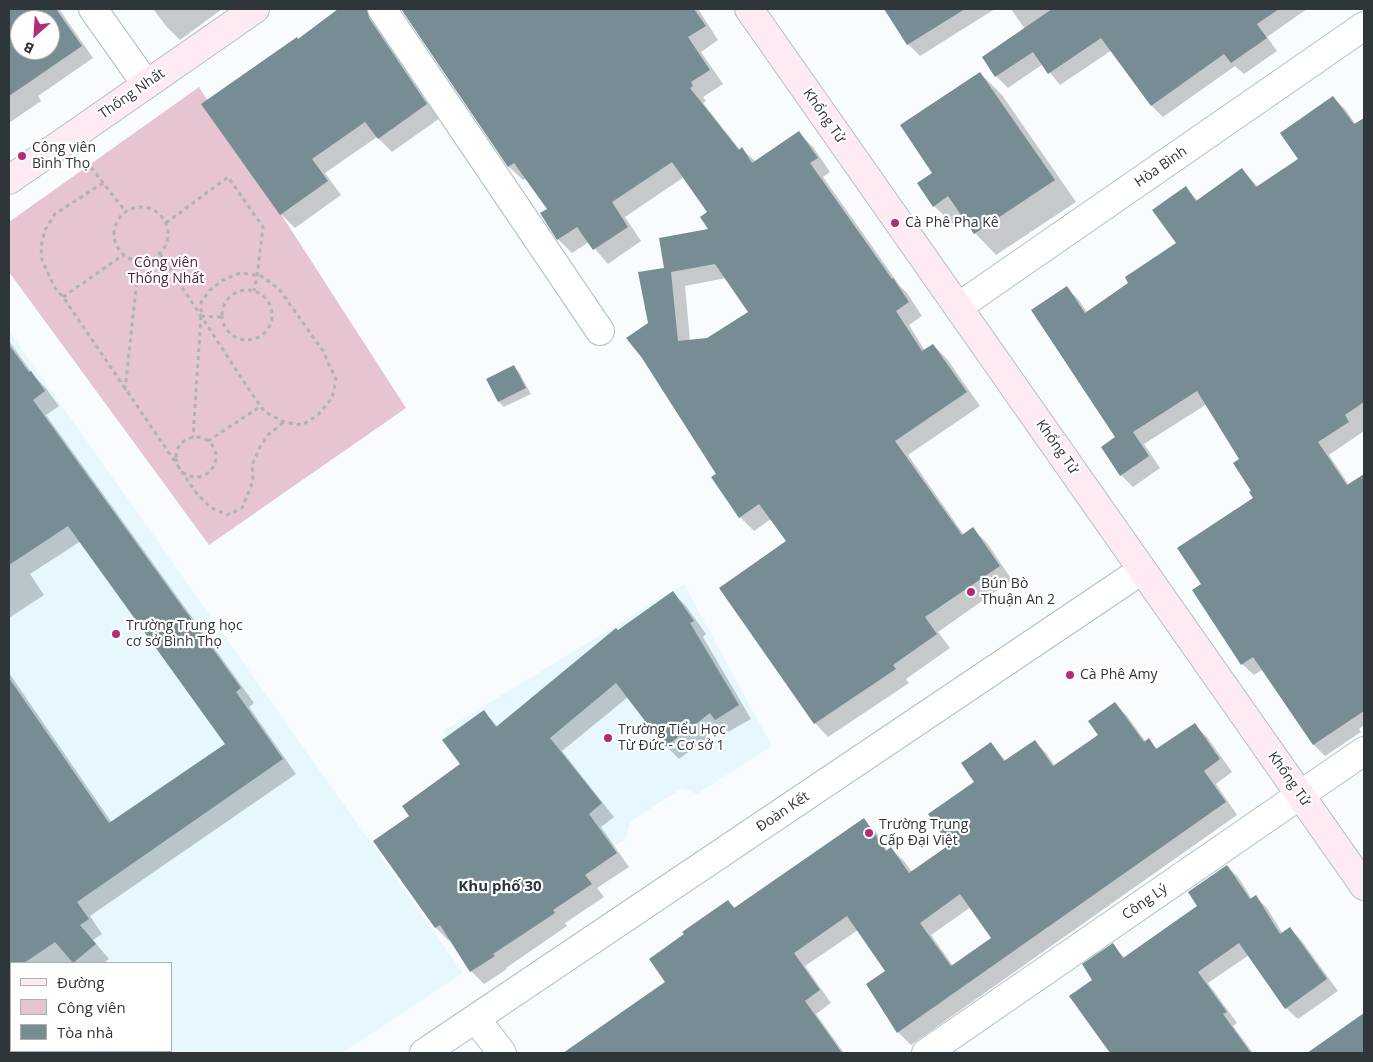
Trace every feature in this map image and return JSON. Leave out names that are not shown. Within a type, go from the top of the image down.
[{"type":"street","points":[[93,9],[146,84]]},
{"type":"street","name":"Thống Nhất","points":[[9,180],[255,9]]},
{"type":"street","points":[[382,9],[600,331]]},
{"type":"street","name":"Khổng Tử","points":[[749,9],[1364,886]]},
{"type":"street","points":[[1357,9],[1364,20]]},
{"type":"street","name":"Hòa Bình","points":[[958,307],[1364,26]]},
{"type":"street","name":"Đoàn Kết","points":[[424,1053],[1142,570]]},
{"type":"street","name":"Công Lý","points":[[926,1053],[1364,751]]},
{"type":"street","points":[[476,1018],[502,1053]]},
{"type":"path","points":[[69,138],[126,212]]},
{"type":"path","points":[[166,223],[228,178],[263,227],[254,290]]},
{"type":"path","points":[[103,183],[55,214],[44,230],[41,247],[42,260],[55,288],[197,494],[210,507],[227,514],[242,508],[253,482],[252,465],[260,447],[268,435],[284,422]]},
{"type":"path","points":[[133,209],[149,209],[156,212],[166,223],[168,240],[160,254],[146,261],[130,260],[118,248],[114,233],[120,218],[126,212],[133,209]]},
{"type":"path","points":[[160,254],[201,316],[265,412],[284,422],[302,425],[318,415],[332,398],[336,380],[323,351],[279,289],[261,276],[240,273],[223,280],[210,290],[201,302],[201,316],[193,437]]},
{"type":"path","points":[[63,297],[123,255]]},
{"type":"path","points":[[125,390],[139,261]]},
{"type":"path","points":[[246,290],[254,290],[268,300],[271,308],[271,324],[260,337],[252,340],[244,340],[229,332],[224,325],[222,316],[223,308],[231,296],[246,290]]},
{"type":"path","points":[[201,316],[222,316]]},
{"type":"path","points":[[208,441],[261,406]]},
{"type":"path","points":[[176,462],[177,448],[187,439],[193,437],[204,438],[208,441],[215,452],[212,470],[200,477],[188,476],[183,472]]},
{"type":"shaded area","name":"Trường Trung học cơ sở Bình Thọ","points":[[9,331],[463,973],[342,1053],[84,1053],[172,1052],[172,962],[25,962],[9,937]]},
{"type":"shaded area","name":"Trường Tiểu Học Từ Đức - Cơ sở 1","points":[[684,584],[772,746],[697,794],[682,788],[630,822],[626,839],[543,889],[443,731]]},
{"type":"green space","name":"Công viên Thống Nhất","points":[[199,87],[406,408],[209,545],[9,272],[9,222]]},
{"type":"building","points":[[9,9],[57,10],[10,10],[10,60],[60,60],[60,15],[82,46],[9,96]]},
{"type":"building","points":[[338,9],[367,9],[369,18],[427,104],[378,139],[365,122],[312,159],[328,181],[280,215],[201,104],[297,37],[298,39]]},
{"type":"building","points":[[401,9],[694,9],[706,26],[688,37],[710,70],[691,82],[693,86],[690,88],[739,150],[742,147],[752,163],[799,131],[818,158],[810,163],[909,302],[896,311],[922,351],[933,344],[967,392],[895,441],[962,535],[973,527],[1000,566],[925,617],[937,634],[893,665],[896,669],[814,724],[719,588],[786,541],[759,504],[739,518],[711,477],[716,474],[642,358],[626,338],[648,323],[638,272],[664,268],[659,238],[708,229],[700,217],[707,212],[672,162],[612,202],[628,227],[593,250],[577,227],[557,240],[540,213],[547,209],[514,163],[508,167]],"holes":[[[715,264],[748,312],[707,338],[678,341],[671,272]]]},
{"type":"building","points":[[884,9],[965,9],[907,45]]},
{"type":"building","points":[[1052,9],[1279,9],[1257,24],[1267,38],[1231,63],[1224,54],[1151,106],[1101,38],[1048,74],[1033,52],[995,77],[982,57]]},
{"type":"building","points":[[980,72],[1055,180],[974,234],[948,196],[933,207],[917,183],[932,173],[900,125]]},
{"type":"building","points":[[1333,96],[1354,124],[1364,118],[1364,402],[1345,415],[1349,422],[1318,442],[1347,485],[1364,474],[1364,711],[1313,745],[1253,657],[1241,665],[1192,590],[1201,584],[1177,548],[1253,498],[1249,492],[1251,491],[1233,463],[1239,459],[1197,391],[1133,432],[1149,456],[1120,476],[1101,447],[1115,437],[1031,310],[1067,286],[1085,313],[1128,283],[1125,277],[1176,243],[1152,210],[1186,186],[1196,201],[1242,168],[1256,187],[1298,159],[1280,133]]},
{"type":"building","points":[[9,345],[45,391],[33,400],[241,688],[236,692],[283,759],[77,902],[89,919],[80,925],[96,944],[74,962],[55,942],[25,962],[10,962],[9,974],[9,678],[109,823],[225,744],[68,526],[9,565]]},
{"type":"building","points":[[514,365],[526,388],[498,402],[486,379]]},
{"type":"building","points":[[673,591],[694,621],[690,623],[739,705],[715,720],[710,713],[665,747],[616,683],[550,738],[602,803],[589,814],[617,853],[585,875],[592,884],[553,910],[555,913],[493,954],[495,956],[470,972],[440,925],[435,928],[373,841],[409,816],[402,806],[460,764],[442,740],[484,710],[496,727],[616,628],[618,630]]},
{"type":"building","points":[[1115,702],[1144,742],[1149,738],[1156,749],[1195,723],[1220,759],[1204,771],[1226,802],[897,1033],[866,984],[885,971],[847,916],[794,953],[820,990],[805,1001],[842,1053],[563,1053],[665,982],[649,959],[684,934],[682,932],[728,900],[734,908],[864,818],[886,851],[891,847],[909,873],[949,845],[928,814],[974,782],[961,763],[991,742],[1004,761],[1035,740],[1053,766],[1098,735],[1088,721]],"holes":[[[960,894],[991,938],[951,966],[920,923]]]},
{"type":"building","points":[[1227,865],[1250,899],[1256,895],[1280,934],[1290,927],[1327,979],[1285,1009],[1239,943],[1198,972],[1227,1012],[1223,1014],[1251,1053],[1110,1053],[1069,996],[1092,980],[1082,964],[1113,943],[1123,958],[1197,906],[1188,892]]},
{"type":"building","points":[[1364,1013],[1364,1053],[1307,1053]]},
{"type":"place","name":"Công viên Bình Thọ","points":[[22,156]]},
{"type":"place","name":"Cà Phê Pha Kê","points":[[895,223]]},
{"type":"place","name":"Bún Bò Thuận An 2","points":[[971,592]]},
{"type":"place","name":"Trường Trung học cơ sở Bình Thọ","points":[[116,634]]},
{"type":"place","name":"Cà Phê Amy","points":[[1070,675]]},
{"type":"place","name":"Trường Tiểu Học Từ Đức - Cơ sở 1","points":[[608,738]]},
{"type":"place","name":"Trường Trung Cấp Đại Việt","points":[[869,833]]},
{"type":"district","name":"Khu phố 30","points":[[500,887]]}]
